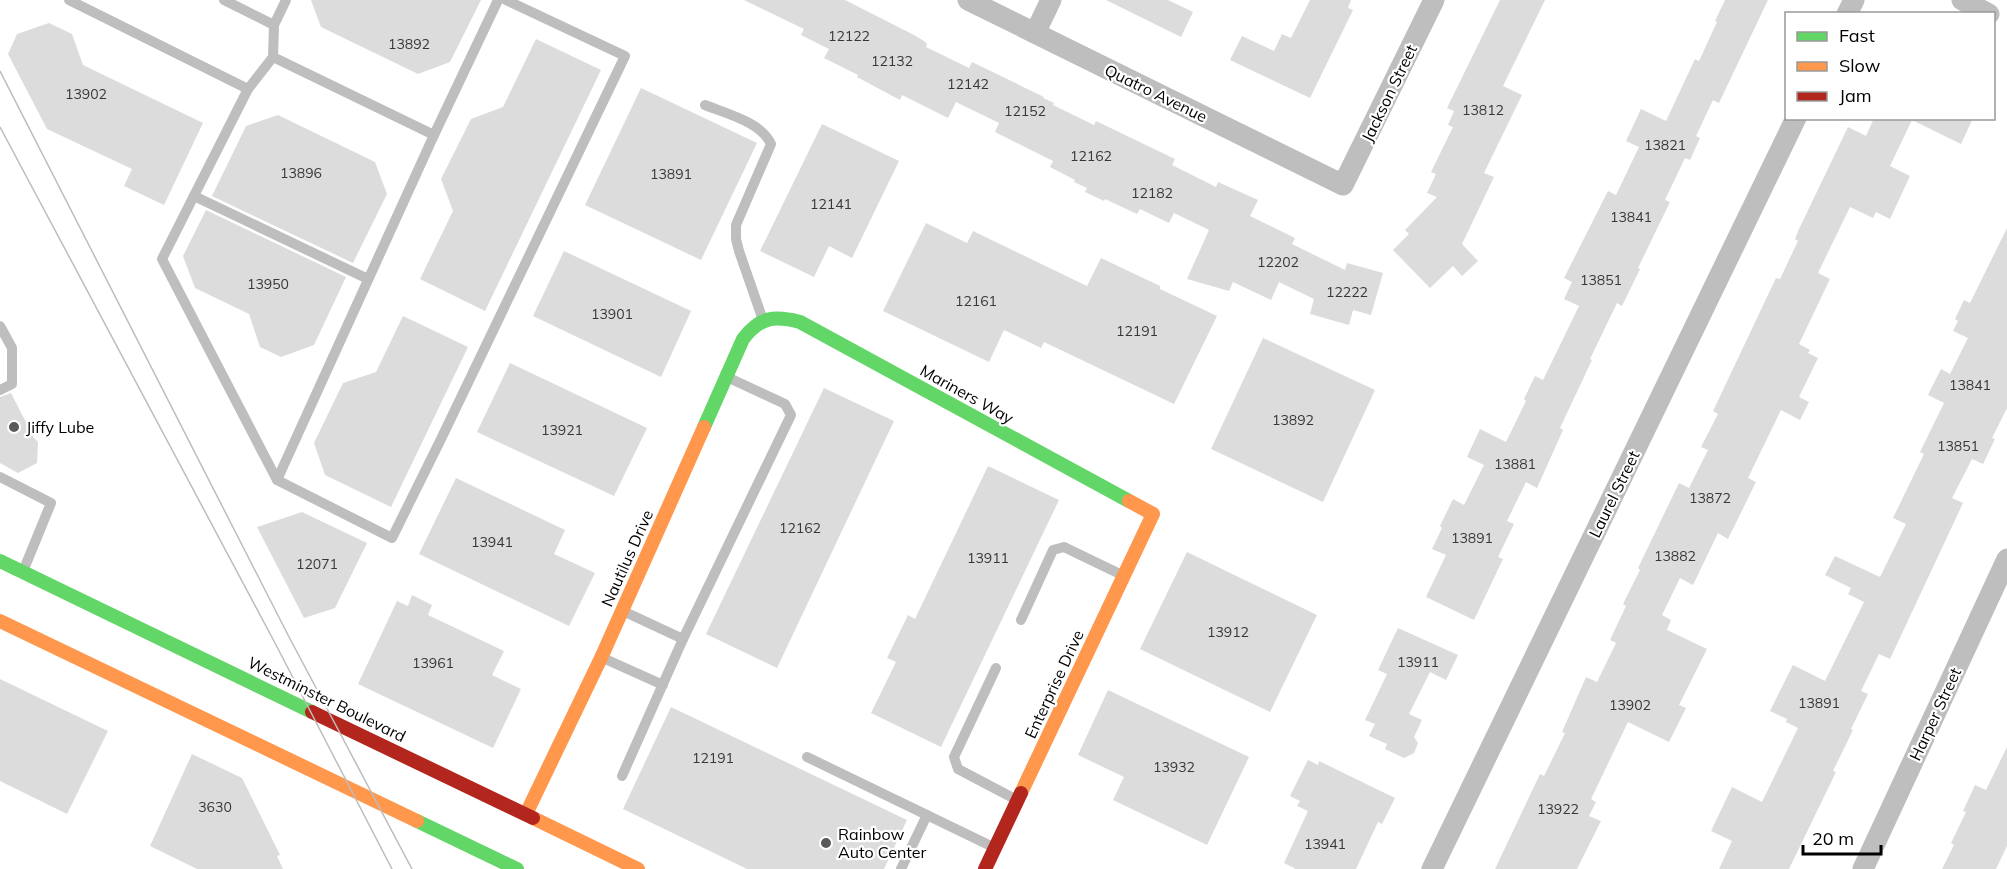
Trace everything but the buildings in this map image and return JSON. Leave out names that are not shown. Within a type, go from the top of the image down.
[{"type":"street","name":"Quatro Avenue","points":[[968,0],[1343,185]]},
{"type":"street","points":[[1035,33],[1051,0]]},
{"type":"street","name":"Jackson Street","points":[[1343,185],[1434,0]]},
{"type":"street","points":[[1962,0],[1985,12]]},
{"type":"street","name":"Laurel Street","points":[[1432,869],[1795,120]]},
{"type":"street","name":"Mariners Way","points":[[763,320],[783,317],[800,322],[1153,514]]},
{"type":"street","name":"Nautilus Drive","points":[[526,814],[601,658],[743,339],[752,327],[763,320]]},
{"type":"street","name":"Enterprise Drive","points":[[985,869],[1153,514]]},
{"type":"street","name":"Harper Street","points":[[1863,869],[2007,559]]},
{"type":"street","name":"Westminster Boulevard","points":[[0,561],[638,869]]},
{"type":"street","points":[[4,626],[517,869]]},
{"type":"lane","points":[[69,0],[248,88]]},
{"type":"lane","points":[[224,0],[274,25]]},
{"type":"lane","points":[[286,0],[274,25],[273,57],[248,88],[162,259],[277,480],[392,538],[625,56],[506,0]]},
{"type":"lane","points":[[277,480],[498,0]]},
{"type":"lane","points":[[273,57],[434,135]]},
{"type":"lane","points":[[705,105],[754,126],[767,136],[771,144],[736,225],[739,251],[763,320]]},
{"type":"lane","points":[[194,196],[369,279]]},
{"type":"lane","points":[[0,326],[12,348],[12,384],[0,390]]},
{"type":"lane","points":[[622,776],[683,639],[791,415],[785,404],[726,377]]},
{"type":"lane","points":[[0,477],[51,503],[23,572]]},
{"type":"lane","points":[[1021,620],[1053,550],[1064,546],[1124,576]]},
{"type":"lane","points":[[622,610],[683,639]]},
{"type":"lane","points":[[601,658],[663,685]]},
{"type":"lane","points":[[996,668],[954,757],[958,769],[1018,800]]},
{"type":"lane","points":[[807,757],[995,848]]},
{"type":"lane","points":[[901,869],[927,815]]},
{"type":"tram line","points":[[0,71],[288,635],[412,869]]},
{"type":"tram line","points":[[0,127],[275,643],[392,869]]},
{"type":"traffic: fast","points":[[704,427],[743,339],[762,322],[775,319],[791,320],[800,322],[1129,501]]},
{"type":"traffic: fast","points":[[0,561],[312,712]]},
{"type":"traffic: fast","points":[[417,821],[517,869]]},
{"type":"traffic: slow","points":[[526,814],[601,658],[704,427]]},
{"type":"traffic: slow","points":[[1021,793],[1153,514],[1129,501]]},
{"type":"traffic: slow","points":[[0,621],[417,821]]},
{"type":"traffic: slow","points":[[533,818],[638,869]]},
{"type":"traffic: jam","points":[[312,712],[533,818]]},
{"type":"traffic: jam","points":[[985,869],[1021,793]]},
{"type":"place","name":"Jiffy Lube","points":[[14,427]]},
{"type":"place","name":"Rainbow Auto Center","points":[[826,843]]}]
